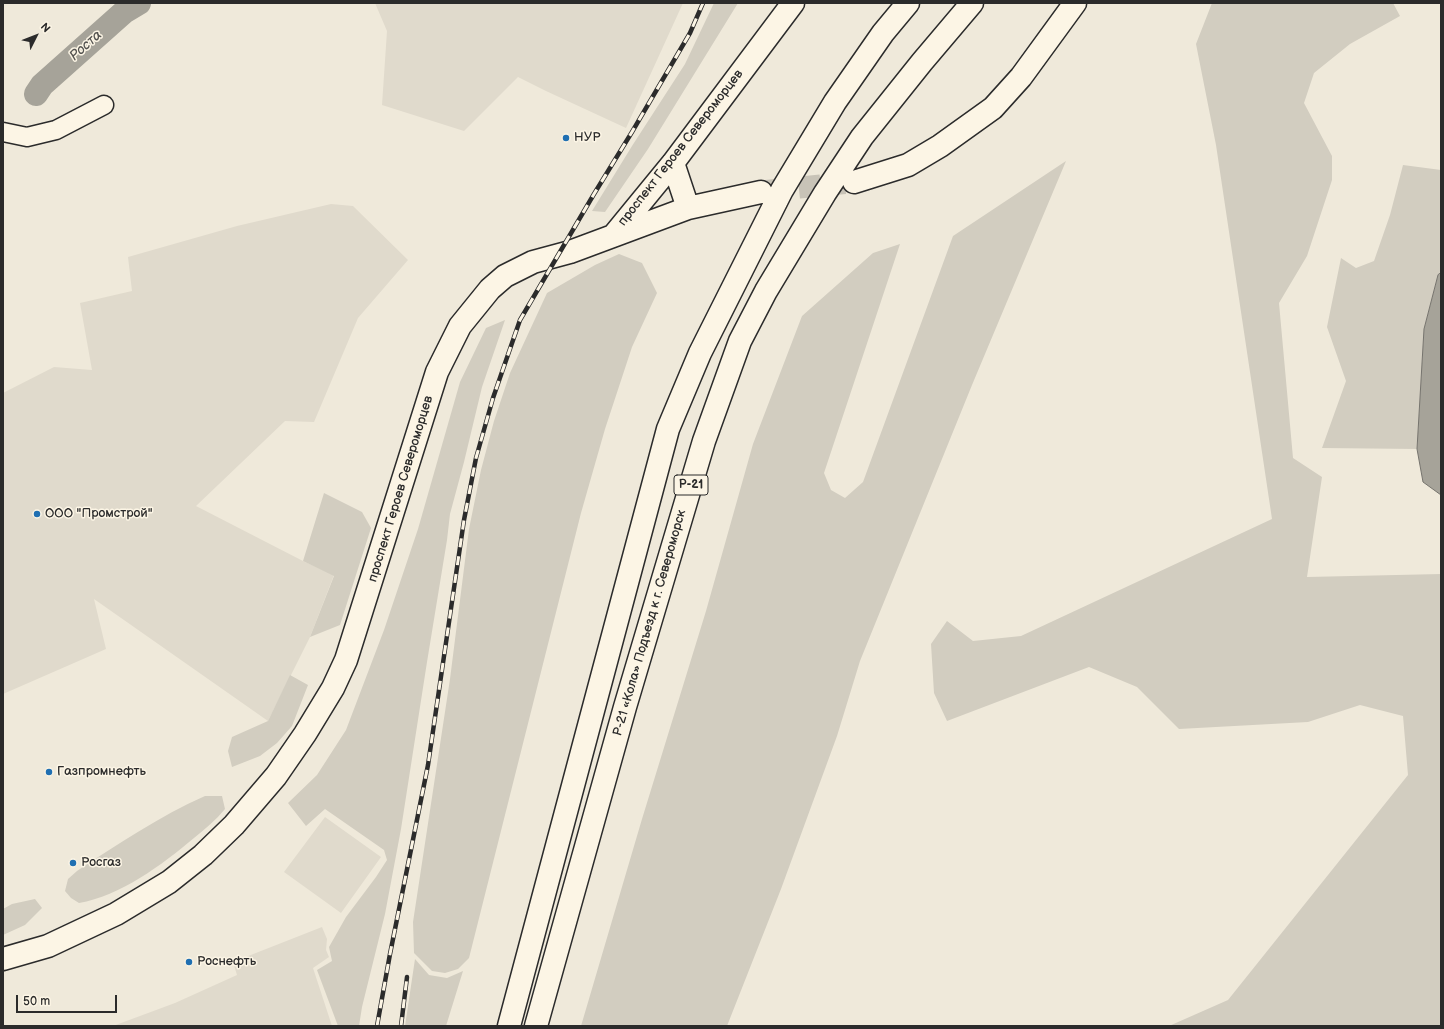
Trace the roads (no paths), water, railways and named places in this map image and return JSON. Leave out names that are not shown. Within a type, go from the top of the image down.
[{"type":"main road","name":"проспект Героев Североморцев","points":[[3,959],[48,946],[116,914],[169,882],[203,855],[234,825],[276,776],[306,734],[333,688],[346,660],[437,372],[460,326],[490,289],[505,276],[533,262],[570,252],[613,236],[673,163],[793,3]]},
{"type":"main road","name":"Р-21","points":[[509,1026],[668,429],[700,353],[782,190],[835,102],[883,33],[908,3]]},
{"type":"main road","name":"Р-21 «Кола» Подъезд к г. Североморск","points":[[536,1026],[625,707],[701,449],[740,342],[766,291],[825,193],[858,144],[922,62],[972,3]]},
{"type":"main road","points":[[854,182],[908,165],[940,146],[993,108],[1021,77],[1074,3]]},
{"type":"main road","points":[[673,163],[688,208]]},
{"type":"main road","points":[[613,236],[688,208],[761,192]]},
{"type":"street","points":[[3,132],[27,138],[56,130],[104,105]]},
{"type":"waterway","name":"Роста","points":[[36,94],[42,85],[124,12],[139,3]]},
{"type":"tunnel","points":[[766,191],[845,183]]},
{"type":"railway","points":[[377,1026],[428,765],[464,520],[476,458],[493,398],[520,320],[690,33],[703,3]]},
{"type":"railway","points":[[401,1026],[407,977]]},
{"type":"place","name":"НУР","points":[[566,138]]},
{"type":"place","name":"ООО \"Промстрой\"","points":[[37,514]]},
{"type":"place","name":"Газпромнефть","points":[[49,772]]},
{"type":"place","name":"Росгаз","points":[[73,863]]},
{"type":"place","name":"Роснефть","points":[[189,962]]}]
